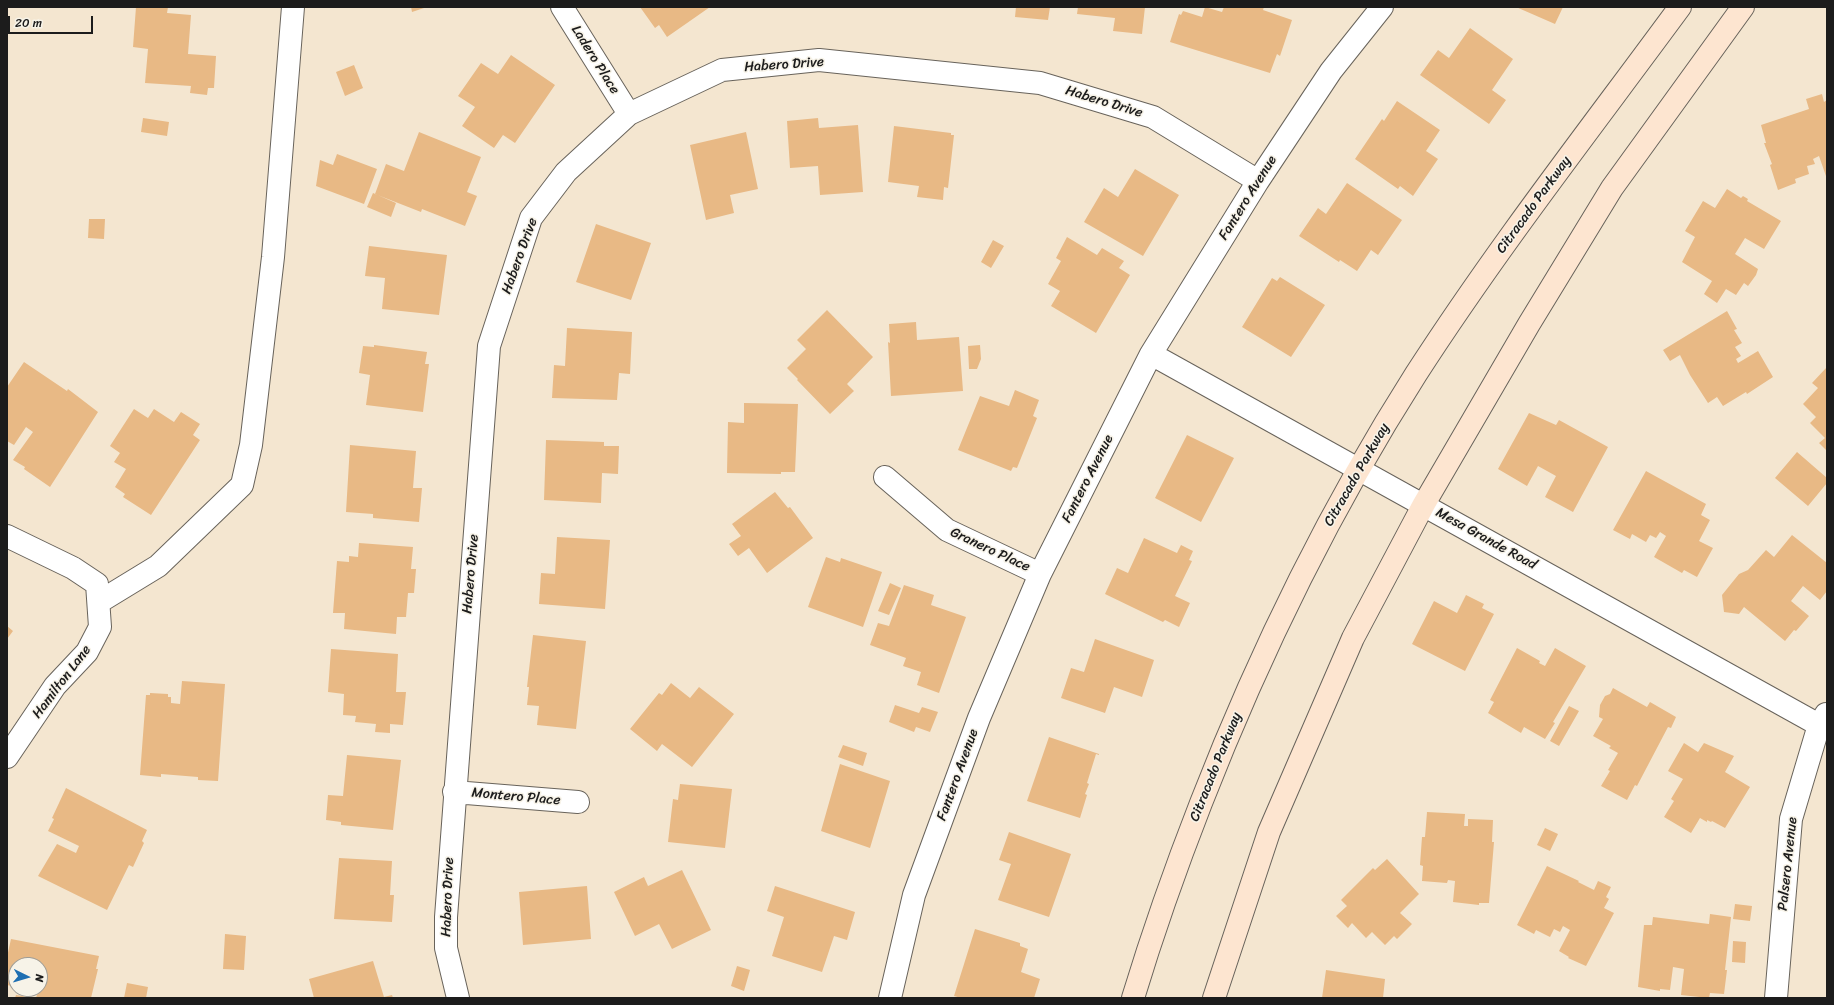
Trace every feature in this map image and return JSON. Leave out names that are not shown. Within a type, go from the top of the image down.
[{"type":"street","points":[[99,602],[158,566],[242,485],[251,445],[273,257],[293,7]]},
{"type":"street","name":"Ladero Place","points":[[562,7],[629,114]]},
{"type":"street","name":"Fantero Avenue","points":[[890,998],[914,895],[979,718],[1040,574],[1151,354],[1258,181],[1331,71],[1382,7]]},
{"type":"street","name":"Citracado Parkway","points":[[1134,998],[1177,864],[1228,734],[1281,615],[1359,468],[1415,376],[1461,306],[1529,210],[1680,7]]},
{"type":"street","points":[[1214,998],[1269,832],[1353,638],[1424,504],[1529,324],[1612,188],[1743,7]]},
{"type":"street","name":"Habero Drive","points":[[458,998],[446,948],[446,917],[454,792],[489,346],[531,218],[566,172],[629,114],[722,70],[819,60],[1040,82],[1153,117],[1258,181]]},
{"type":"street","name":"Mesa Grande Road","points":[[1151,354],[1424,504],[1823,719]]},
{"type":"street","name":"Granero Place","points":[[885,477],[947,530],[1040,574]]},
{"type":"street","name":"Hamilton Lane","points":[[7,536],[73,568],[97,584],[100,627],[87,652],[55,686],[7,757]]},
{"type":"street","name":"Palsero Avenue","points":[[1776,998],[1791,819],[1823,719]]},
{"type":"street","name":"Montero Place","points":[[454,792],[578,802]]},
{"type":"building","points":[[136,7],[168,7],[167,13],[191,15],[188,54],[216,56],[214,88],[208,88],[207,95],[190,93],[191,86],[145,83],[148,49],[133,47]]},
{"type":"building","points":[[411,7],[427,7],[412,12]]},
{"type":"building","points":[[640,7],[710,7],[667,37],[659,25],[655,28]]},
{"type":"building","points":[[1016,7],[1050,7],[1048,20],[1015,17]]},
{"type":"building","points":[[1078,7],[1145,7],[1142,34],[1113,31],[1115,18],[1077,14]]},
{"type":"building","points":[[1205,7],[1222,12],[1224,7],[1264,7],[1263,10],[1292,20],[1280,56],[1277,54],[1270,73],[1170,42],[1179,14],[1181,15],[1183,11],[1202,17]]},
{"type":"building","points":[[1516,7],[1563,7],[1555,24]]},
{"type":"building","points":[[1470,28],[1513,59],[1492,90],[1506,100],[1489,124],[1420,75],[1438,50],[1449,58]]},
{"type":"building","points":[[511,55],[555,85],[515,143],[503,135],[494,148],[462,126],[475,107],[458,96],[481,63],[498,74]]},
{"type":"building","points":[[354,65],[363,88],[345,96],[336,72]]},
{"type":"building","points":[[1822,94],[1824,102],[1827,100],[1827,179],[1819,156],[1813,159],[1815,164],[1807,166],[1809,174],[1795,179],[1796,183],[1778,190],[1770,165],[1772,164],[1764,143],[1766,143],[1761,125],[1809,109],[1806,99]]},
{"type":"building","points":[[1397,101],[1440,130],[1426,151],[1438,159],[1413,196],[1400,186],[1398,189],[1355,159],[1382,119],[1384,121]]},
{"type":"building","points":[[143,118],[169,122],[167,136],[141,132]]},
{"type":"building","points":[[818,118],[819,128],[858,125],[863,192],[820,195],[818,166],[790,168],[787,121]]},
{"type":"building","points":[[894,126],[951,133],[951,135],[954,135],[948,188],[944,187],[943,200],[917,197],[919,186],[888,182]]},
{"type":"building","points":[[419,132],[481,157],[467,192],[477,196],[465,226],[422,209],[421,212],[375,194],[386,164],[404,171]]},
{"type":"building","points":[[746,132],[758,189],[730,195],[734,213],[706,220],[690,145]]},
{"type":"building","points":[[337,154],[377,169],[364,204],[316,186],[320,160],[333,165]]},
{"type":"building","points":[[1135,169],[1179,195],[1143,256],[1084,222],[1104,188],[1118,197]]},
{"type":"building","points":[[1347,183],[1402,220],[1378,255],[1371,250],[1357,271],[1340,260],[1339,262],[1299,236],[1318,208],[1326,214]]},
{"type":"building","points":[[1727,189],[1741,198],[1743,196],[1748,199],[1747,201],[1781,221],[1764,249],[1745,238],[1735,254],[1758,269],[1756,275],[1748,286],[1744,283],[1736,295],[1726,289],[1717,303],[1704,294],[1712,281],[1682,262],[1695,237],[1685,231],[1703,201],[1715,208]]},
{"type":"building","points":[[373,193],[396,203],[391,217],[367,207]]},
{"type":"building","points":[[89,219],[105,219],[104,239],[88,238]]},
{"type":"building","points":[[596,224],[651,243],[631,300],[576,282]]},
{"type":"building","points":[[1067,237],[1097,255],[1102,248],[1124,261],[1119,268],[1130,275],[1096,333],[1051,306],[1060,291],[1048,284],[1061,261],[1056,258]]},
{"type":"building","points":[[993,240],[1004,246],[991,268],[981,262]]},
{"type":"building","points":[[369,246],[447,255],[439,315],[382,309],[385,278],[365,276]]},
{"type":"building","points":[[1280,277],[1325,305],[1291,357],[1242,327],[1272,278],[1277,281]]},
{"type":"building","points":[[827,310],[873,357],[847,384],[854,391],[830,414],[787,368],[806,349],[797,340]]},
{"type":"building","points":[[1727,311],[1737,329],[1734,330],[1742,343],[1735,347],[1741,356],[1736,359],[1738,363],[1758,351],[1773,377],[1747,394],[1746,392],[1723,406],[1717,397],[1708,403],[1690,375],[1680,355],[1670,361],[1663,350]]},
{"type":"building","points":[[916,322],[917,340],[959,337],[963,391],[891,396],[888,342],[890,343],[889,324]]},
{"type":"building","points":[[567,328],[632,332],[630,374],[619,373],[617,400],[552,398],[554,365],[565,366]]},
{"type":"building","points":[[374,345],[427,352],[425,364],[429,364],[423,412],[366,405],[370,375],[359,373],[363,346],[374,347]]},
{"type":"building","points":[[980,345],[981,359],[977,369],[969,369],[968,346]]},
{"type":"building","points":[[24,362],[67,391],[68,389],[98,412],[50,487],[24,469],[25,467],[13,460],[33,432],[26,427],[14,445],[7,441],[7,387]]},
{"type":"building","points":[[1827,367],[1827,451],[1819,443],[1825,438],[1810,423],[1816,417],[1803,404],[1818,388],[1812,383]]},
{"type":"building","points":[[1015,390],[1039,400],[1033,416],[1037,418],[1017,468],[1013,467],[1011,471],[958,450],[980,396],[1009,406]]},
{"type":"building","points":[[744,403],[798,404],[795,472],[781,472],[781,474],[727,473],[728,422],[744,423]]},
{"type":"building","points":[[134,409],[148,418],[154,409],[174,422],[181,412],[200,424],[193,435],[200,440],[151,515],[123,497],[125,494],[115,487],[126,469],[114,462],[120,453],[110,446]]},
{"type":"building","points":[[1529,413],[1556,425],[1559,420],[1608,447],[1573,512],[1545,497],[1556,476],[1538,466],[1527,486],[1498,469]]},
{"type":"building","points":[[1187,435],[1234,458],[1201,522],[1155,498]]},
{"type":"building","points":[[546,440],[604,442],[604,446],[619,446],[618,474],[602,473],[601,503],[544,500]]},
{"type":"building","points":[[350,445],[416,451],[413,488],[422,488],[419,522],[373,518],[373,514],[346,512]]},
{"type":"building","points":[[1797,452],[1827,478],[1827,483],[1808,506],[1775,478]]},
{"type":"building","points":[[1646,471],[1706,504],[1701,515],[1710,520],[1699,541],[1713,548],[1697,577],[1684,570],[1682,573],[1654,557],[1666,536],[1660,532],[1656,538],[1650,535],[1646,542],[1632,534],[1630,539],[1613,530]]},
{"type":"building","points":[[775,492],[788,508],[790,507],[813,538],[767,573],[749,548],[738,556],[729,544],[741,536],[732,524]]},
{"type":"building","points":[[1792,535],[1827,563],[1827,591],[1820,600],[1803,586],[1791,601],[1809,616],[1785,641],[1744,607],[1739,614],[1724,612],[1722,595],[1739,574],[1748,570],[1766,550],[1774,557]]},
{"type":"building","points":[[557,537],[610,540],[605,609],[539,604],[541,573],[555,574]]},
{"type":"building","points":[[1144,538],[1177,553],[1181,545],[1193,551],[1189,560],[1192,561],[1175,596],[1190,603],[1179,627],[1165,620],[1163,622],[1105,594],[1117,568],[1128,573]]},
{"type":"building","points":[[359,543],[413,547],[411,569],[416,569],[414,593],[408,593],[406,617],[397,617],[396,634],[344,629],[345,613],[333,613],[337,561],[349,562],[349,556],[358,557]]},
{"type":"building","points":[[826,557],[840,562],[841,558],[882,572],[863,627],[808,607]]},
{"type":"building","points":[[890,583],[901,588],[889,615],[878,611]]},
{"type":"building","points":[[904,585],[934,595],[931,605],[966,617],[939,693],[917,685],[921,672],[903,666],[906,658],[870,645],[878,623],[889,626]]},
{"type":"building","points":[[1466,595],[1484,604],[1482,608],[1494,614],[1465,671],[1412,644],[1434,601],[1457,613]]},
{"type":"building","points":[[7,626],[13,631],[7,639]]},
{"type":"building","points":[[533,635],[586,641],[576,729],[537,725],[539,706],[527,705],[529,687],[527,687]]},
{"type":"building","points":[[1095,639],[1154,660],[1142,697],[1114,687],[1105,713],[1061,698],[1071,668],[1084,672]]},
{"type":"building","points":[[1517,648],[1540,661],[1539,663],[1545,666],[1555,648],[1586,666],[1553,722],[1555,723],[1545,739],[1524,727],[1521,733],[1488,713],[1494,702],[1490,700]]},
{"type":"building","points":[[331,649],[398,654],[396,692],[406,692],[403,725],[390,724],[390,733],[375,732],[376,724],[355,722],[356,716],[343,715],[344,694],[328,692]]},
{"type":"building","points":[[182,681],[225,684],[218,781],[198,780],[198,777],[161,774],[161,777],[140,775],[146,695],[150,695],[150,693],[168,694],[168,697],[171,697],[171,703],[180,704]]},
{"type":"building","points":[[671,683],[690,698],[699,687],[734,714],[692,767],[662,744],[657,751],[630,729],[659,693],[662,695]]},
{"type":"building","points":[[1613,688],[1647,707],[1650,702],[1676,717],[1671,728],[1668,727],[1637,786],[1635,785],[1627,800],[1601,786],[1618,753],[1609,748],[1611,746],[1593,736],[1603,719],[1599,717],[1600,705],[1605,696],[1610,694]]},
{"type":"building","points":[[895,705],[919,713],[922,707],[938,712],[930,732],[916,727],[914,732],[889,722]]},
{"type":"building","points":[[1569,706],[1579,711],[1559,746],[1550,741]]},
{"type":"building","points":[[1049,737],[1099,754],[1096,754],[1087,783],[1089,784],[1085,794],[1087,795],[1080,818],[1027,801]]},
{"type":"building","points":[[1684,743],[1698,752],[1704,743],[1734,756],[1725,772],[1750,787],[1725,828],[1712,821],[1707,820],[1707,822],[1700,818],[1691,833],[1664,817],[1674,801],[1671,799],[1683,779],[1668,771]]},
{"type":"building","points":[[843,745],[867,753],[863,766],[838,757]]},
{"type":"building","points":[[347,755],[401,760],[393,830],[341,825],[341,822],[326,820],[328,795],[343,796]]},
{"type":"building","points":[[840,764],[890,781],[870,848],[821,831]]},
{"type":"building","points":[[680,784],[732,789],[725,848],[668,842],[673,799],[678,800]]},
{"type":"building","points":[[66,788],[147,830],[142,841],[144,843],[133,867],[129,865],[107,910],[38,876],[57,844],[76,853],[79,846],[48,831],[54,819],[52,818]]},
{"type":"building","points":[[1427,812],[1465,814],[1464,826],[1468,826],[1468,819],[1493,820],[1492,842],[1494,842],[1489,903],[1479,903],[1479,905],[1453,902],[1455,881],[1448,880],[1447,883],[1422,881],[1423,866],[1420,865],[1422,837],[1425,837]]},
{"type":"building","points":[[1545,828],[1558,834],[1550,851],[1537,845]]},
{"type":"building","points":[[1009,832],[1071,854],[1049,917],[998,900],[1011,864],[999,860]]},
{"type":"building","points":[[339,858],[392,861],[390,895],[394,895],[392,922],[334,919]]},
{"type":"building","points":[[1387,859],[1419,894],[1400,913],[1412,924],[1397,939],[1394,936],[1385,945],[1372,932],[1366,938],[1352,923],[1348,928],[1336,916],[1347,906],[1341,900],[1373,868],[1375,870]]},
{"type":"building","points":[[1547,866],[1594,890],[1598,881],[1611,887],[1606,897],[1609,899],[1604,908],[1614,913],[1586,966],[1568,958],[1569,957],[1559,951],[1570,930],[1563,926],[1560,932],[1554,929],[1550,937],[1536,930],[1534,934],[1517,925]]},
{"type":"building","points":[[682,870],[711,930],[672,949],[659,924],[635,936],[614,892],[644,877],[648,886]]},
{"type":"building","points":[[587,886],[591,939],[523,945],[519,892]]},
{"type":"building","points":[[775,886],[855,912],[847,940],[834,936],[822,972],[772,956],[784,917],[767,911]]},
{"type":"building","points":[[1735,904],[1752,906],[1750,921],[1733,919]]},
{"type":"building","points":[[1710,914],[1731,917],[1724,994],[1710,993],[1709,998],[1681,995],[1684,969],[1673,967],[1670,990],[1660,989],[1660,991],[1638,987],[1644,925],[1652,925],[1653,917],[1709,924]]},
{"type":"building","points":[[975,929],[1020,943],[1020,946],[1028,949],[1021,972],[1040,979],[1034,998],[961,998],[954,996]]},
{"type":"building","points":[[225,934],[246,936],[244,970],[223,969]]},
{"type":"building","points":[[11,939],[99,956],[96,969],[98,969],[91,998],[36,998],[48,997],[48,957],[8,957],[7,985],[7,957]]},
{"type":"building","points":[[1733,941],[1746,942],[1745,963],[1732,962]]},
{"type":"building","points":[[373,961],[384,997],[392,995],[393,998],[314,998],[309,979]]},
{"type":"building","points":[[737,966],[750,970],[744,991],[731,986]]},
{"type":"building","points":[[1326,970],[1385,979],[1383,998],[1322,998]]},
{"type":"building","points":[[127,983],[148,987],[146,998],[124,998]]},
{"type":"building","points":[[15,997],[28,997],[28,998]]}]
